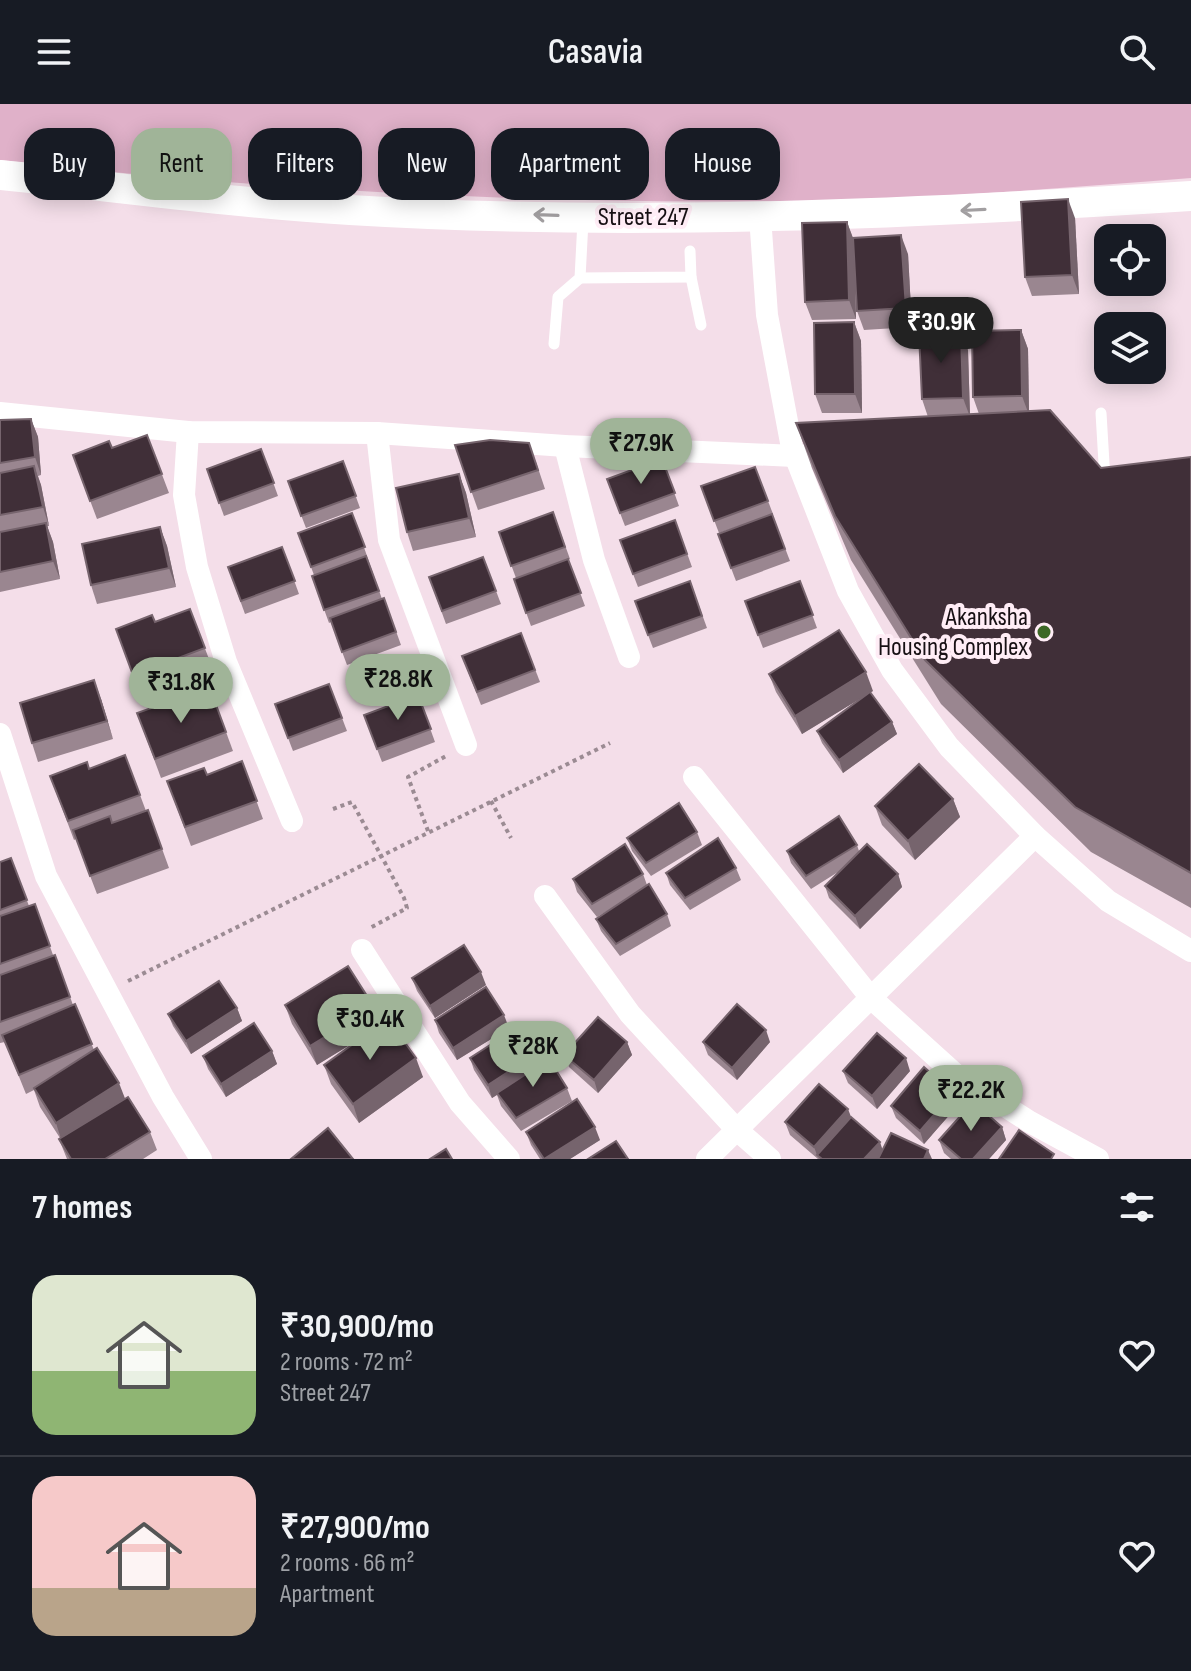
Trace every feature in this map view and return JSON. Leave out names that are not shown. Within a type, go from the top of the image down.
[{"type":"street","name":"Street 247","points":[[0,175],[349,210],[645,219],[971,210],[1191,196]]},
{"type":"street","points":[[760,216],[767,315],[795,456],[848,591],[892,670],[949,747],[1035,836],[1108,901],[1191,951]]},
{"type":"street","points":[[0,413],[188,432],[377,433],[565,446],[795,456],[858,452]]},
{"type":"street","points":[[188,432],[184,495],[197,567],[226,662],[292,821]]},
{"type":"street","points":[[377,433],[389,540],[466,745]]},
{"type":"street","points":[[565,446],[594,560],[629,657]]},
{"type":"street","points":[[0,734],[46,876],[163,1097],[201,1159]]},
{"type":"street","points":[[694,777],[871,998],[955,1074],[1030,1122],[1098,1159]]},
{"type":"street","points":[[707,1159],[1035,836]]},
{"type":"street","points":[[545,896],[630,1014],[737,1130],[770,1159]]},
{"type":"street","points":[[362,950],[460,1103],[509,1159]]},
{"type":"lane","points":[[580,278],[584,217]]},
{"type":"lane","points":[[690,251],[691,277],[701,325]]},
{"type":"lane","points":[[554,344],[558,297],[580,278],[691,277]]},
{"type":"lane","points":[[1101,413],[1106,495]]},
{"type":"path","points":[[108,991],[610,743]]},
{"type":"path","points":[[428,831],[408,777],[466,745]]},
{"type":"path","points":[[491,801],[511,838]]},
{"type":"path","points":[[333,809],[352,802],[407,908],[363,931],[362,950]]},
{"type":"shaded area","points":[[0,104],[1191,104],[1191,178],[928,197],[735,201],[595,200],[649,200],[649,128],[491,128],[491,197],[475,196],[475,128],[378,128],[378,192],[362,191],[362,128],[248,128],[248,184],[232,183],[232,128],[131,128],[131,174],[115,172],[115,128],[24,128],[24,163],[0,160]]},
{"type":"building","points":[[1068,199],[1072,275],[1025,277],[1021,202]]},
{"type":"building","points":[[847,222],[849,300],[805,302],[802,223]]},
{"type":"building","points":[[901,235],[906,308],[857,311],[853,238]]},
{"type":"building","points":[[854,322],[855,394],[815,394],[814,323]]},
{"type":"building","points":[[1021,330],[1022,396],[973,397],[972,331]]},
{"type":"building","points":[[961,332],[963,398],[922,399],[919,333]]},
{"type":"building","name":"Akanksha Housing Complex","points":[[1050,410],[1101,468],[1191,457],[1191,873],[1075,807],[925,660],[835,516],[796,423]]},
{"type":"building","points":[[31,419],[35,457],[0,463],[0,420]]},
{"type":"building","points":[[147,435],[162,474],[90,501],[73,455],[109,441],[112,448]]},
{"type":"building","points":[[490,440],[529,443],[538,470],[471,492],[455,445]]},
{"type":"building","points":[[261,449],[274,483],[219,503],[207,469]]},
{"type":"building","points":[[662,459],[675,493],[620,513],[607,479]]},
{"type":"building","points":[[343,461],[356,496],[301,516],[288,481]]},
{"type":"building","points":[[34,466],[43,507],[0,515],[0,473]]},
{"type":"building","points":[[755,467],[768,501],[714,521],[701,486]]},
{"type":"building","points":[[459,474],[469,518],[407,532],[396,488]]},
{"type":"building","points":[[553,512],[565,547],[511,566],[499,532]]},
{"type":"building","points":[[352,513],[365,547],[311,567],[298,533]]},
{"type":"building","points":[[772,514],[785,549],[731,568],[718,534]]},
{"type":"building","points":[[675,520],[687,554],[633,574],[620,540]]},
{"type":"building","points":[[46,523],[53,561],[0,572],[0,532]]},
{"type":"building","points":[[160,527],[169,568],[91,585],[82,544]]},
{"type":"building","points":[[282,547],[295,581],[241,601],[228,567]]},
{"type":"building","points":[[366,556],[379,591],[324,610],[312,576]]},
{"type":"building","points":[[483,557],[496,591],[442,611],[429,577]]},
{"type":"building","points":[[568,559],[581,593],[526,613],[514,579]]},
{"type":"building","points":[[690,581],[702,616],[648,635],[635,601]]},
{"type":"building","points":[[800,581],[813,615],[758,635],[745,601]]},
{"type":"building","points":[[384,598],[396,632],[342,652],[330,618]]},
{"type":"building","points":[[190,609],[205,648],[133,675],[116,629],[152,615],[155,622]]},
{"type":"building","points":[[839,630],[866,672],[795,716],[769,674]]},
{"type":"building","points":[[521,633],[535,670],[477,692],[462,656]]},
{"type":"building","points":[[94,680],[107,721],[32,743],[20,703]]},
{"type":"building","points":[[329,684],[342,718],[288,738],[275,704]]},
{"type":"building","points":[[870,692],[892,722],[839,760],[817,731]]},
{"type":"building","points":[[212,694],[226,732],[155,759],[137,713],[174,700],[176,707]]},
{"type":"building","points":[[418,695],[431,729],[377,749],[364,715]]},
{"type":"building","points":[[125,755],[140,795],[68,821],[50,776],[87,762],[89,769]]},
{"type":"building","points":[[242,761],[257,801],[185,827],[167,781],[204,768],[207,775]]},
{"type":"building","points":[[919,764],[953,799],[908,841],[875,806]]},
{"type":"building","points":[[679,803],[697,832],[646,863],[627,838]]},
{"type":"building","points":[[148,810],[162,849],[90,876],[73,830],[110,816],[112,823]]},
{"type":"building","points":[[839,816],[857,845],[806,876],[787,851]]},
{"type":"building","points":[[718,838],[736,868],[685,898],[666,873]]},
{"type":"building","points":[[625,844],[643,874],[592,904],[573,879]]},
{"type":"building","points":[[867,844],[898,874],[855,916],[825,886]]},
{"type":"building","points":[[11,858],[27,900],[0,910],[0,862]]},
{"type":"building","points":[[649,884],[667,914],[616,944],[596,919]]},
{"type":"building","points":[[35,904],[50,946],[0,964],[0,916]]},
{"type":"building","points":[[464,945],[481,972],[430,1006],[412,978]]},
{"type":"building","points":[[55,955],[70,997],[0,1022],[0,975]]},
{"type":"building","points":[[348,966],[374,1007],[310,1046],[285,1005]]},
{"type":"building","points":[[219,981],[237,1008],[186,1041],[168,1014]]},
{"type":"building","points":[[486,987],[504,1015],[453,1048],[435,1020]]},
{"type":"building","points":[[75,1004],[92,1044],[19,1075],[2,1035]]},
{"type":"building","points":[[737,1004],[766,1030],[732,1068],[703,1042]]},
{"type":"building","points":[[598,1017],[627,1042],[594,1080],[564,1055]]},
{"type":"building","points":[[388,1019],[416,1058],[353,1104],[324,1065]]},
{"type":"building","points":[[254,1023],[272,1051],[221,1084],[203,1056]]},
{"type":"building","points":[[521,1025],[539,1052],[488,1085],[470,1058]]},
{"type":"building","points":[[877,1033],[906,1058],[872,1096],[843,1071]]},
{"type":"building","points":[[97,1048],[119,1083],[56,1123],[34,1088]]},
{"type":"building","points":[[549,1059],[567,1088],[516,1118],[497,1093]]},
{"type":"building","points":[[924,1067],[953,1093],[920,1131],[891,1106]]},
{"type":"building","points":[[819,1084],[848,1109],[814,1147],[785,1122]]},
{"type":"building","points":[[128,1097],[150,1132],[105,1159],[71,1159],[59,1139]]},
{"type":"building","points":[[577,1099],[595,1127],[544,1159],[526,1132]]},
{"type":"building","points":[[973,1102],[1002,1127],[973,1159],[961,1159],[939,1140]]},
{"type":"building","points":[[851,1117],[880,1142],[864,1159],[822,1159],[817,1155]]},
{"type":"building","points":[[328,1128],[353,1159],[291,1159]]},
{"type":"building","points":[[1019,1130],[1054,1154],[1051,1159],[999,1159]]},
{"type":"building","points":[[891,1133],[928,1150],[924,1159],[878,1159]]},
{"type":"building","points":[[616,1141],[628,1159],[588,1159]]},
{"type":"building","points":[[446,1149],[452,1159],[430,1159]]},
{"type":"place","name":"Akanksha Housing Complex","points":[[1044,632]]}]
